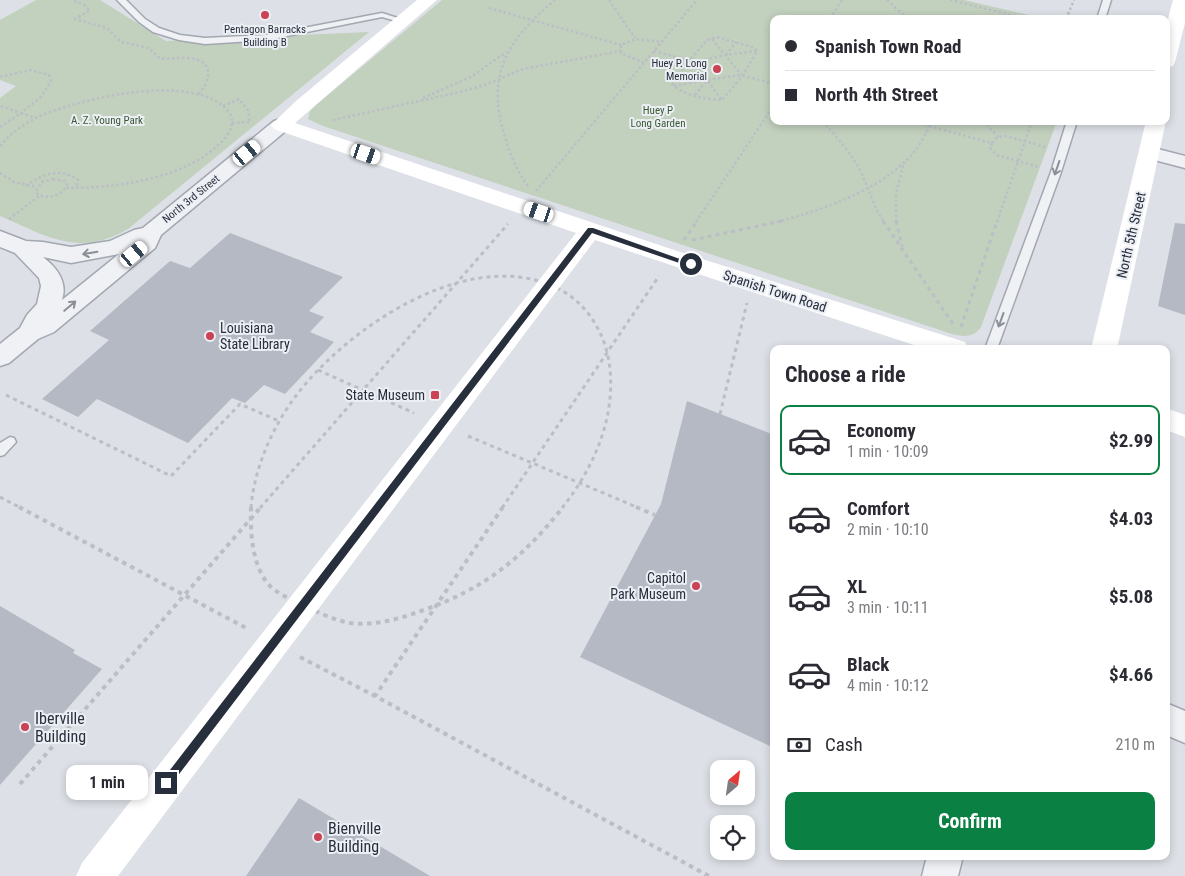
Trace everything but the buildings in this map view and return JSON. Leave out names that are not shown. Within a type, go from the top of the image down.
[{"type":"street","name":"North 3rd Street","points":[[0,357],[30,333],[46,326],[127,260],[147,242],[152,231],[281,125],[428,0]]},
{"type":"street","points":[[1170,46],[1182,0]]},
{"type":"street","name":"Spanish Town Road","points":[[281,125],[528,200],[590,230],[677,249],[957,341]]},
{"type":"street","name":"North 5th Street","points":[[1105,345],[1155,125]]},
{"type":"street","points":[[1150,153],[1185,162]]},
{"type":"street","points":[[95,876],[590,230]]},
{"type":"street","points":[[7,231],[23,248],[30,259],[47,272],[53,285],[48,305],[34,321],[30,333]]},
{"type":"street","points":[[23,248],[80,255],[115,248],[152,231]]},
{"type":"street","points":[[1170,420],[1185,426]]},
{"type":"street","points":[[1170,721],[1185,727]]},
{"type":"street","points":[[940,876],[944,860]]},
{"type":"lane","points":[[121,0],[154,29],[170,36],[202,40],[247,41],[382,15],[403,21]]},
{"type":"lane","points":[[1102,15],[1107,0]]},
{"type":"lane","points":[[992,345],[1056,172],[1071,125]]},
{"type":"lane","points":[[0,451],[10,442]]},
{"type":"path","points":[[74,0],[90,10],[75,19],[107,28],[121,42],[149,48],[159,58],[194,59],[204,65],[208,70],[210,78],[206,87],[198,95]]},
{"type":"path","points":[[413,102],[471,77],[506,51],[532,19],[555,0]]},
{"type":"path","points":[[609,0],[635,38]]},
{"type":"path","points":[[20,784],[528,200],[697,0]]},
{"type":"path","points":[[833,15],[842,0]]},
{"type":"path","points":[[887,0],[904,15]]},
{"type":"path","points":[[950,0],[1012,15]]},
{"type":"path","points":[[1068,15],[1074,0]]},
{"type":"path","points":[[489,8],[621,45]]},
{"type":"path","points":[[722,100],[714,100],[678,90],[671,83],[707,40],[717,37],[755,48],[758,51]]},
{"type":"path","points":[[621,45],[627,40],[635,38],[662,42]]},
{"type":"path","points":[[712,39],[742,75]]},
{"type":"path","points":[[725,55],[736,42]]},
{"type":"path","points":[[621,45],[621,53],[629,58],[644,62]]},
{"type":"path","points":[[506,51],[496,93],[503,136],[513,162],[525,183],[528,200]]},
{"type":"path","points":[[332,120],[460,92],[498,80],[523,69],[621,51]]},
{"type":"path","points":[[654,51],[695,62],[725,55],[758,51]]},
{"type":"path","points":[[722,100],[758,51]]},
{"type":"path","points":[[695,62],[722,100]]},
{"type":"path","points":[[0,77],[18,71],[34,70],[48,75],[51,81],[41,97],[0,127]]},
{"type":"path","points":[[673,86],[742,75],[770,83]]},
{"type":"path","points":[[695,95],[707,80]]},
{"type":"path","points":[[0,146],[6,138],[36,118],[73,104],[128,93],[175,91],[198,95],[223,106],[230,114],[232,123],[228,135],[212,150],[198,159],[178,168],[126,183],[92,189],[66,188],[53,196],[39,196],[6,221],[7,231]]},
{"type":"path","points":[[223,106],[239,100],[248,110],[250,128]]},
{"type":"path","points":[[0,106],[36,118]]},
{"type":"path","points":[[374,696],[770,111]]},
{"type":"path","points":[[232,123],[250,122]]},
{"type":"path","points":[[826,125],[846,149],[861,173],[874,208],[954,325]]},
{"type":"path","points":[[923,125],[992,143]]},
{"type":"path","points":[[987,125],[998,137]]},
{"type":"path","points":[[957,341],[1031,125]]},
{"type":"path","points":[[677,249],[794,218],[821,209],[866,189],[904,162],[920,147],[930,127]]},
{"type":"path","points":[[1056,172],[997,155],[990,148],[998,137],[1006,136],[1063,152]]},
{"type":"path","points":[[903,249],[897,232],[894,198],[904,162]]},
{"type":"path","points":[[26,186],[42,175],[61,172],[74,176],[78,180],[76,188]]},
{"type":"path","points":[[0,173],[14,182],[26,186],[37,187],[46,181],[56,179],[65,181],[66,188]]},
{"type":"path","points":[[37,187],[36,191],[39,196]]},
{"type":"path","points":[[528,200],[543,196]]},
{"type":"path","points":[[677,249],[692,244]]},
{"type":"path","points":[[720,414],[748,301]]},
{"type":"path","points":[[318,370],[414,413]]},
{"type":"path","points":[[6,395],[171,476],[240,404],[279,421]]},
{"type":"path","points":[[468,436],[655,515]]},
{"type":"path","points":[[0,498],[709,876]]},
{"type":"green space","name":"A. Z. Young Park","points":[[36,0],[100,0],[166,41],[369,32],[128,229],[110,238],[78,243],[48,237],[0,216],[0,98],[16,86],[0,80],[0,20]]},
{"type":"green space","name":"Huey P Long Garden","points":[[442,0],[964,0],[1029,15],[770,15],[770,125],[1056,125],[981,327],[974,334],[960,336],[323,126],[308,119],[310,111]]},
{"type":"place","name":"Pentagon Barracks Building B","points":[[265,15]]},
{"type":"place","name":"Huey P. Long Memorial","points":[[717,69]]},
{"type":"place","name":"Louisiana State Library","points":[[210,336]]},
{"type":"place","name":"State Museum","points":[[435,395]]},
{"type":"place","name":"Capitol Park Museum","points":[[696,586]]},
{"type":"place","name":"Iberville Building","points":[[25,727]]},
{"type":"place","name":"Bienville Building","points":[[318,837]]},
{"type":"route","points":[[166,783],[590,230],[691,264]]}]
